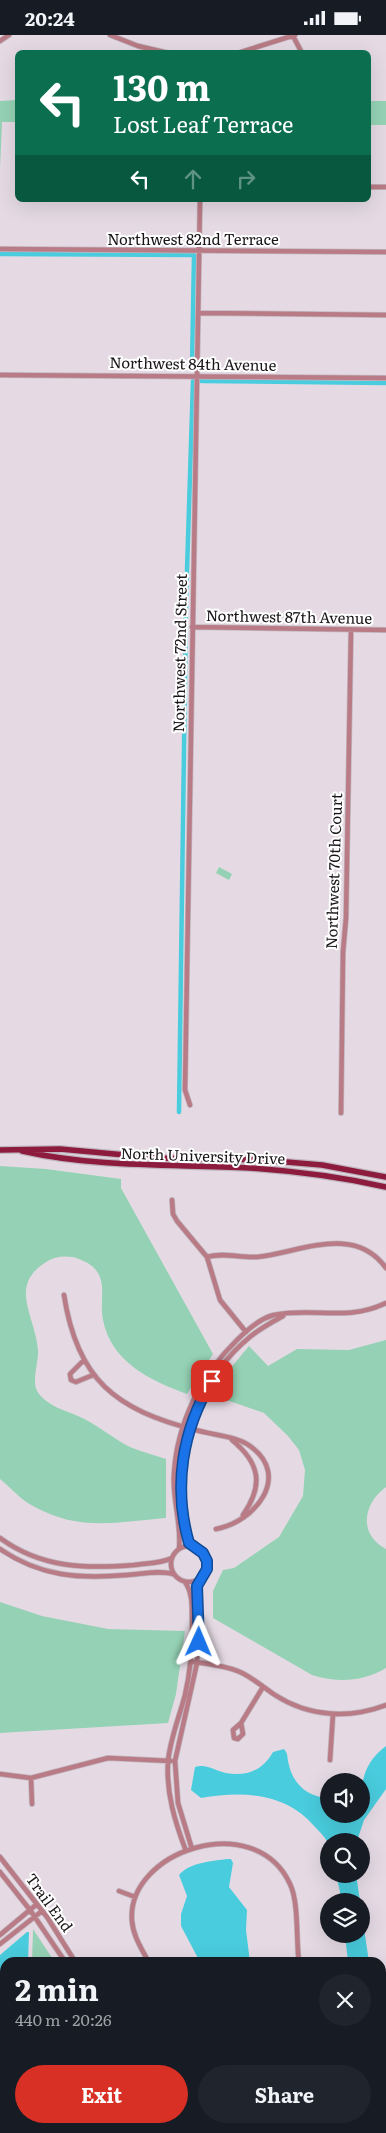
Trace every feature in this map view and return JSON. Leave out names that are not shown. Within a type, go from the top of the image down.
[{"type":"main road","name":"North University Drive","points":[[0,1150],[60,1149],[158,1158],[263,1159],[322,1165],[386,1177]]},
{"type":"main road","name":"North University Drive","points":[[18,1150],[128,1165],[249,1168],[297,1172],[386,1187]]},
{"type":"street","points":[[0,41],[9,35]]},
{"type":"street","points":[[110,35],[138,46],[155,50]]},
{"type":"street","points":[[248,50],[294,36],[301,50]]},
{"type":"street","points":[[371,187],[386,187]]},
{"type":"street","name":"Northwest 72nd Street","points":[[190,1105],[184,1090],[200,202]]},
{"type":"street","name":"Northwest 82nd Terrace","points":[[0,249],[386,251]]},
{"type":"street","points":[[199,313],[386,315]]},
{"type":"street","name":"Northwest 84th Avenue","points":[[0,375],[386,378]]},
{"type":"street","name":"Northwest 87th Avenue","points":[[192,627],[386,630]]},
{"type":"street","name":"Northwest 70th Court","points":[[341,1113],[342,961],[346,918],[351,630]]},
{"type":"street","points":[[172,1200],[173,1214],[177,1221],[207,1257],[220,1299],[250,1337]]},
{"type":"street","points":[[207,1257],[222,1254],[247,1258],[260,1257],[323,1243],[339,1243],[362,1249],[374,1256],[386,1268]]},
{"type":"street","points":[[64,1295],[70,1328],[84,1360],[93,1375],[118,1399],[158,1421],[248,1444],[259,1453],[268,1474],[264,1497],[256,1507],[243,1516],[229,1525],[216,1529]]},
{"type":"street","points":[[179,1549],[174,1474],[182,1427],[193,1400],[213,1366],[245,1331],[263,1320],[298,1312],[346,1314],[386,1303]]},
{"type":"street","points":[[185,1582],[199,1580],[205,1574],[207,1561],[203,1553],[192,1546],[187,1536],[181,1493],[183,1458],[189,1429],[196,1409],[218,1371],[250,1337],[286,1314]]},
{"type":"street","points":[[84,1360],[70,1374],[71,1380],[76,1383],[93,1375]]},
{"type":"street","points":[[231,1439],[248,1455],[256,1474],[254,1495],[243,1516]]},
{"type":"street","points":[[0,1538],[28,1555],[70,1567],[101,1568],[160,1562],[172,1558],[179,1549],[192,1546]]},
{"type":"street","points":[[0,1549],[38,1569],[69,1576],[84,1578],[160,1572],[173,1574],[185,1582],[190,1593],[192,1613],[190,1662],[168,1761],[171,1804],[186,1851]]},
{"type":"street","points":[[172,1558],[173,1574]]},
{"type":"street","points":[[192,1849],[178,1803],[175,1761],[197,1663],[199,1580]]},
{"type":"street","points":[[190,1662],[238,1671],[296,1706],[332,1714],[357,1713],[386,1705]]},
{"type":"street","points":[[241,1723],[263,1687]]},
{"type":"street","points":[[330,1760],[332,1714]]},
{"type":"street","points":[[0,1774],[31,1778],[108,1758],[175,1761]]},
{"type":"street","points":[[31,1778],[32,1804]]},
{"type":"street","points":[[146,1957],[133,1930],[132,1911],[135,1897],[148,1876],[186,1851],[222,1843],[244,1844],[263,1853],[279,1866],[291,1885],[294,1895],[299,1957]]},
{"type":"street","name":"Trail End","points":[[0,1857],[37,1904],[72,1957]]},
{"type":"street","name":"Trail End","points":[[0,1872],[30,1910],[62,1957]]},
{"type":"street","points":[[119,1891],[135,1897]]},
{"type":"street","points":[[0,1935],[37,1904]]},
{"type":"street","points":[[0,1944],[42,1911]]},
{"type":"green space","points":[[15,100],[15,122],[2,122],[0,168],[0,101]]},
{"type":"green space","points":[[371,101],[386,101],[386,125],[371,125]]},
{"type":"green space","points":[[219,867],[232,874],[229,880],[216,873]]},
{"type":"green space","points":[[0,1166],[46,1169],[121,1179],[121,1188],[213,1354],[187,1394],[173,1389],[134,1368],[114,1347],[107,1335],[103,1320],[100,1278],[90,1264],[71,1257],[54,1258],[35,1271],[28,1281],[26,1291],[27,1302],[38,1350],[35,1379],[36,1389],[52,1405],[85,1419],[130,1447],[166,1459],[166,1518],[115,1523],[82,1522],[66,1519],[50,1514],[29,1503],[0,1479]]},
{"type":"green space","points":[[386,1340],[386,1487],[372,1502],[367,1519],[371,1535],[377,1543],[386,1549],[386,1668],[368,1676],[350,1680],[322,1678],[312,1675],[213,1618],[213,1591],[223,1570],[234,1568],[279,1537],[303,1496],[305,1470],[299,1450],[288,1436],[264,1413],[209,1394],[249,1346],[268,1366],[297,1349],[349,1350]]},
{"type":"green space","points":[[0,1602],[42,1616],[108,1629],[185,1631],[176,1694],[168,1723],[0,1733]]},
{"type":"green space","points":[[33,1929],[51,1957],[32,1957]]},
{"type":"water","points":[[386,1746],[386,1789],[370,1812],[370,1773],[365,1773],[378,1753]]},
{"type":"water","points":[[284,1749],[287,1753],[293,1776],[301,1787],[313,1795],[320,1797],[320,1823],[363,1823],[360,1833],[321,1833],[303,1815],[291,1807],[262,1797],[232,1795],[201,1798],[191,1790],[195,1767],[207,1767],[234,1774],[247,1773],[259,1768],[273,1752]]},
{"type":"water","points":[[231,1859],[233,1863],[229,1887],[247,1910],[246,1930],[249,1957],[197,1957],[181,1926],[181,1914],[187,1896],[179,1875],[189,1867]]},
{"type":"water","points":[[338,1883],[357,1883],[359,1893],[340,1893]]},
{"type":"water","points":[[29,1932],[28,1957],[0,1957],[0,1955]]},
{"type":"water","points":[[346,1943],[366,1943],[368,1957],[347,1957]]},
{"type":"waterway","points":[[0,254],[194,255],[192,367]]},
{"type":"waterway","points":[[179,1112],[186,602],[193,381]]},
{"type":"waterway","points":[[201,381],[386,383]]},
{"type":"route","points":[[199,1642],[197,1586],[199,1580],[205,1574],[207,1561],[203,1553],[189,1543],[183,1513],[181,1475],[185,1443],[189,1429],[196,1409],[212,1381]]}]
